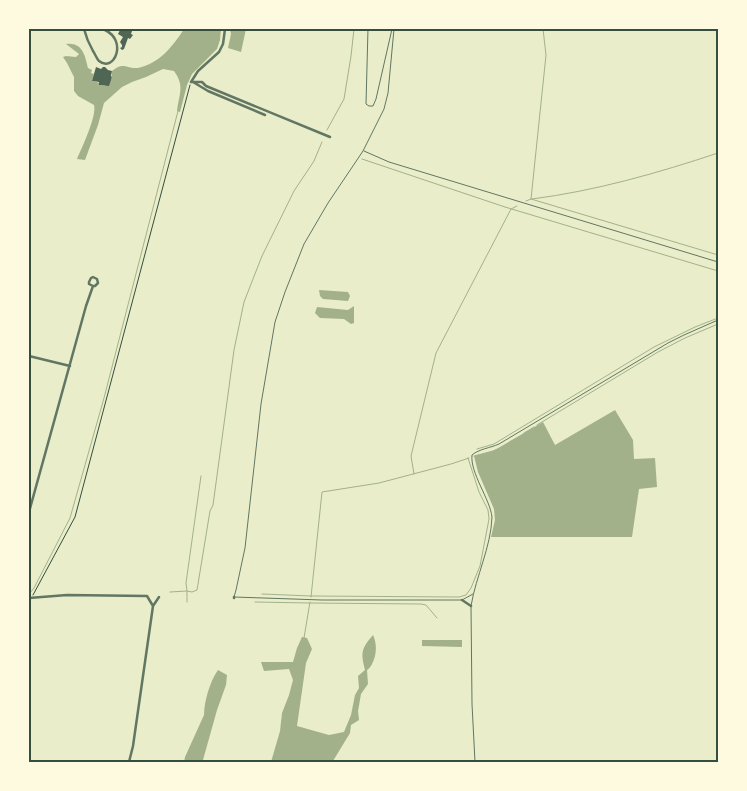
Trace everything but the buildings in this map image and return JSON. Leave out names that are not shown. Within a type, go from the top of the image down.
[{"type":"street","points":[[84,29],[99,61],[109,63],[113,61],[118,50],[113,34],[105,30]]},
{"type":"street","points":[[191,82],[198,71],[219,52],[223,44],[225,29]]},
{"type":"street","points":[[191,82],[265,115]]},
{"type":"street","points":[[191,82],[202,82],[206,86],[330,137]]},
{"type":"street","points":[[29,512],[93,286]]},
{"type":"street","points":[[29,356],[70,366]]},
{"type":"street","points":[[30,598],[67,595],[147,596],[153,606]]},
{"type":"street","points":[[129,762],[134,746],[153,606],[159,597]]},
{"type":"street","points":[[462,600],[471,606]]},
{"type":"lane","points":[[368,29],[366,104],[369,106],[373,106],[376,98],[393,29]]},
{"type":"lane","points":[[393,29],[388,93],[384,109],[363,151],[328,203],[304,244],[281,303],[269,354],[261,404],[245,548],[234,597],[322,600],[462,600],[473,594]]},
{"type":"lane","points":[[363,151],[396,164],[718,262]]},
{"type":"lane","points":[[475,762],[472,704],[471,606],[492,520],[491,510],[472,461],[472,455],[491,448],[684,334],[718,320]]},
{"type":"path","points":[[30,598],[75,517],[191,82]]},
{"type":"shaded area","points":[[184,29],[221,29],[217,49],[192,74],[180,112],[177,111],[180,86],[174,71],[163,69],[132,82],[122,87],[104,103],[85,160],[77,159],[91,124],[94,105],[78,96],[74,91],[74,77],[63,57],[76,57],[79,54],[66,44],[76,45],[80,48],[88,68],[94,74],[92,81],[105,86],[112,78],[112,71],[119,66],[138,68],[153,63],[170,48]]},
{"type":"shaded area","points":[[230,29],[246,29],[241,52],[228,48],[231,34]]},
{"type":"shaded area","points":[[319,290],[348,292],[350,296],[348,301],[323,299],[320,296]]},
{"type":"shaded area","points":[[354,306],[354,323],[351,324],[344,319],[320,318],[315,313],[317,307],[348,310]]},
{"type":"shaded area","points":[[615,410],[633,440],[634,459],[655,458],[657,487],[639,489],[632,537],[491,537],[495,520],[494,509],[478,472],[474,456],[493,451],[543,422],[555,445]]},
{"type":"shaded area","points":[[373,635],[376,653],[372,665],[367,670],[368,684],[361,694],[358,711],[359,720],[351,725],[350,733],[333,761],[271,762],[280,731],[282,713],[293,680],[289,669],[264,671],[261,662],[293,662],[302,637],[307,638],[312,649],[306,663],[297,726],[329,735],[344,732],[351,715],[355,695],[359,688],[358,676],[365,670],[362,654],[366,643]]},
{"type":"shaded area","points":[[422,640],[462,640],[462,647],[422,646]]},
{"type":"shaded area","points":[[218,670],[227,675],[226,685],[203,760],[202,762],[184,762],[204,715],[208,692]]},
{"type":"waterway","points":[[327,130],[344,99],[354,29]]},
{"type":"waterway","points":[[526,201],[531,199],[546,55],[543,29]]},
{"type":"waterway","points":[[29,594],[34,588],[70,518],[104,398],[178,111]]},
{"type":"waterway","points":[[201,476],[186,583],[187,591],[192,592],[197,590],[210,511],[213,505],[234,350],[244,302],[262,256],[294,191],[314,161],[322,142]]},
{"type":"waterway","points":[[532,199],[556,196],[626,181],[718,153]]},
{"type":"waterway","points":[[362,159],[505,207],[718,271]]},
{"type":"waterway","points":[[531,199],[718,255]]},
{"type":"waterway","points":[[414,474],[411,456],[436,353],[511,209],[517,206]]},
{"type":"waterway","points":[[477,449],[494,444],[654,347],[718,318]]},
{"type":"waterway","points":[[537,425],[658,352],[718,324]]},
{"type":"waterway","points":[[524,433],[534,427]]},
{"type":"waterway","points":[[505,445],[517,438]]},
{"type":"waterway","points":[[474,456],[502,447]]},
{"type":"waterway","points":[[262,594],[459,597],[466,595],[480,566],[489,519],[488,510],[479,492],[468,458]]},
{"type":"waterway","points":[[311,597],[322,492],[379,483],[469,458]]},
{"type":"waterway","points":[[170,592],[187,591],[187,602]]},
{"type":"waterway","points":[[255,602],[421,604],[426,605],[437,618]]},
{"type":"waterway","points":[[304,638],[310,602]]}]
